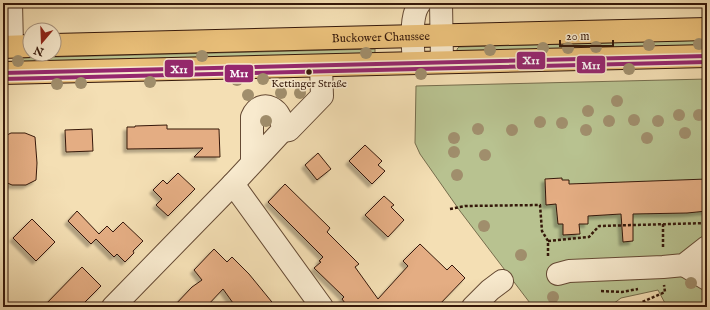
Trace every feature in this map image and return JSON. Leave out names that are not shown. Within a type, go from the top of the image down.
[{"type":"main road","name":"Buckower Chaussee","points":[[62,45],[707,29]]},
{"type":"main road","points":[[3,74],[707,56]]},
{"type":"street","points":[[11,3],[15,46]]},
{"type":"street","points":[[414,63],[413,36],[415,14],[420,3]]},
{"type":"street","points":[[441,3],[442,62]]},
{"type":"street","points":[[282,131],[288,130],[322,96],[321,66]]},
{"type":"street","points":[[118,305],[233,184],[282,131],[283,123],[281,116],[276,110],[269,107],[261,107],[254,111],[252,117],[252,163]]},
{"type":"street","points":[[233,184],[322,307]]},
{"type":"street","points":[[553,268],[569,271],[684,265],[707,247]]},
{"type":"street","points":[[684,265],[707,279]]},
{"type":"street","points":[[473,307],[490,290],[502,281]]},
{"type":"path","points":[[450,209],[464,206],[540,205],[542,231],[548,241],[553,268]]},
{"type":"path","points":[[548,241],[589,238],[599,226],[707,223]]},
{"type":"path","points":[[638,304],[665,292]]},
{"type":"green space","points":[[707,40],[707,48],[458,53],[457,49],[459,47]]},
{"type":"green space","points":[[375,49],[375,56],[14,66],[14,58],[22,58],[22,62],[62,62],[62,57]]},
{"type":"green space","points":[[707,79],[707,307],[667,307],[658,290],[621,298],[609,307],[533,307],[460,211],[420,154],[415,143],[416,86]]},
{"type":"building","points":[[167,125],[167,129],[219,129],[220,157],[194,157],[203,148],[127,149],[127,127]]},
{"type":"building","points":[[92,129],[93,151],[66,152],[65,130]]},
{"type":"building","points":[[11,133],[25,133],[35,137],[37,163],[36,180],[26,185],[12,185],[3,181],[3,137]]},
{"type":"building","points":[[365,145],[382,161],[378,165],[385,171],[372,184],[349,161]]},
{"type":"building","points":[[318,153],[331,169],[317,180],[305,165]]},
{"type":"building","points":[[178,173],[195,189],[168,216],[156,205],[162,199],[153,190],[163,180],[167,184]]},
{"type":"building","points":[[562,178],[562,180],[569,180],[569,184],[707,179],[707,211],[633,214],[633,241],[623,242],[621,214],[588,216],[588,224],[579,224],[580,234],[563,235],[563,224],[558,224],[556,204],[546,205],[545,179]]},
{"type":"building","points":[[285,184],[330,228],[327,232],[359,264],[355,267],[378,299],[408,266],[403,261],[420,244],[447,270],[452,265],[465,278],[437,307],[348,307],[342,299],[344,297],[314,268],[321,262],[319,261],[323,257],[268,202]]},
{"type":"building","points":[[384,196],[394,205],[391,207],[404,220],[388,237],[365,215]]},
{"type":"building","points":[[77,211],[99,234],[107,226],[113,232],[123,222],[143,241],[125,262],[117,254],[114,257],[96,239],[91,244],[68,221]]},
{"type":"building","points":[[32,219],[55,242],[36,261],[13,238]]},
{"type":"building","points":[[214,249],[227,262],[232,257],[249,274],[276,307],[239,307],[236,303],[233,303],[223,289],[206,307],[173,307],[192,287],[202,280],[194,270]]},
{"type":"building","points":[[82,267],[101,286],[80,307],[43,307]]},
{"type":"transit line","name":"X11","points":[[3,73],[707,56]]},
{"type":"transit line","name":"M11","points":[[3,79],[707,62]]},
{"type":"place","name":"Kettinger Straße","points":[[309,72]]}]
